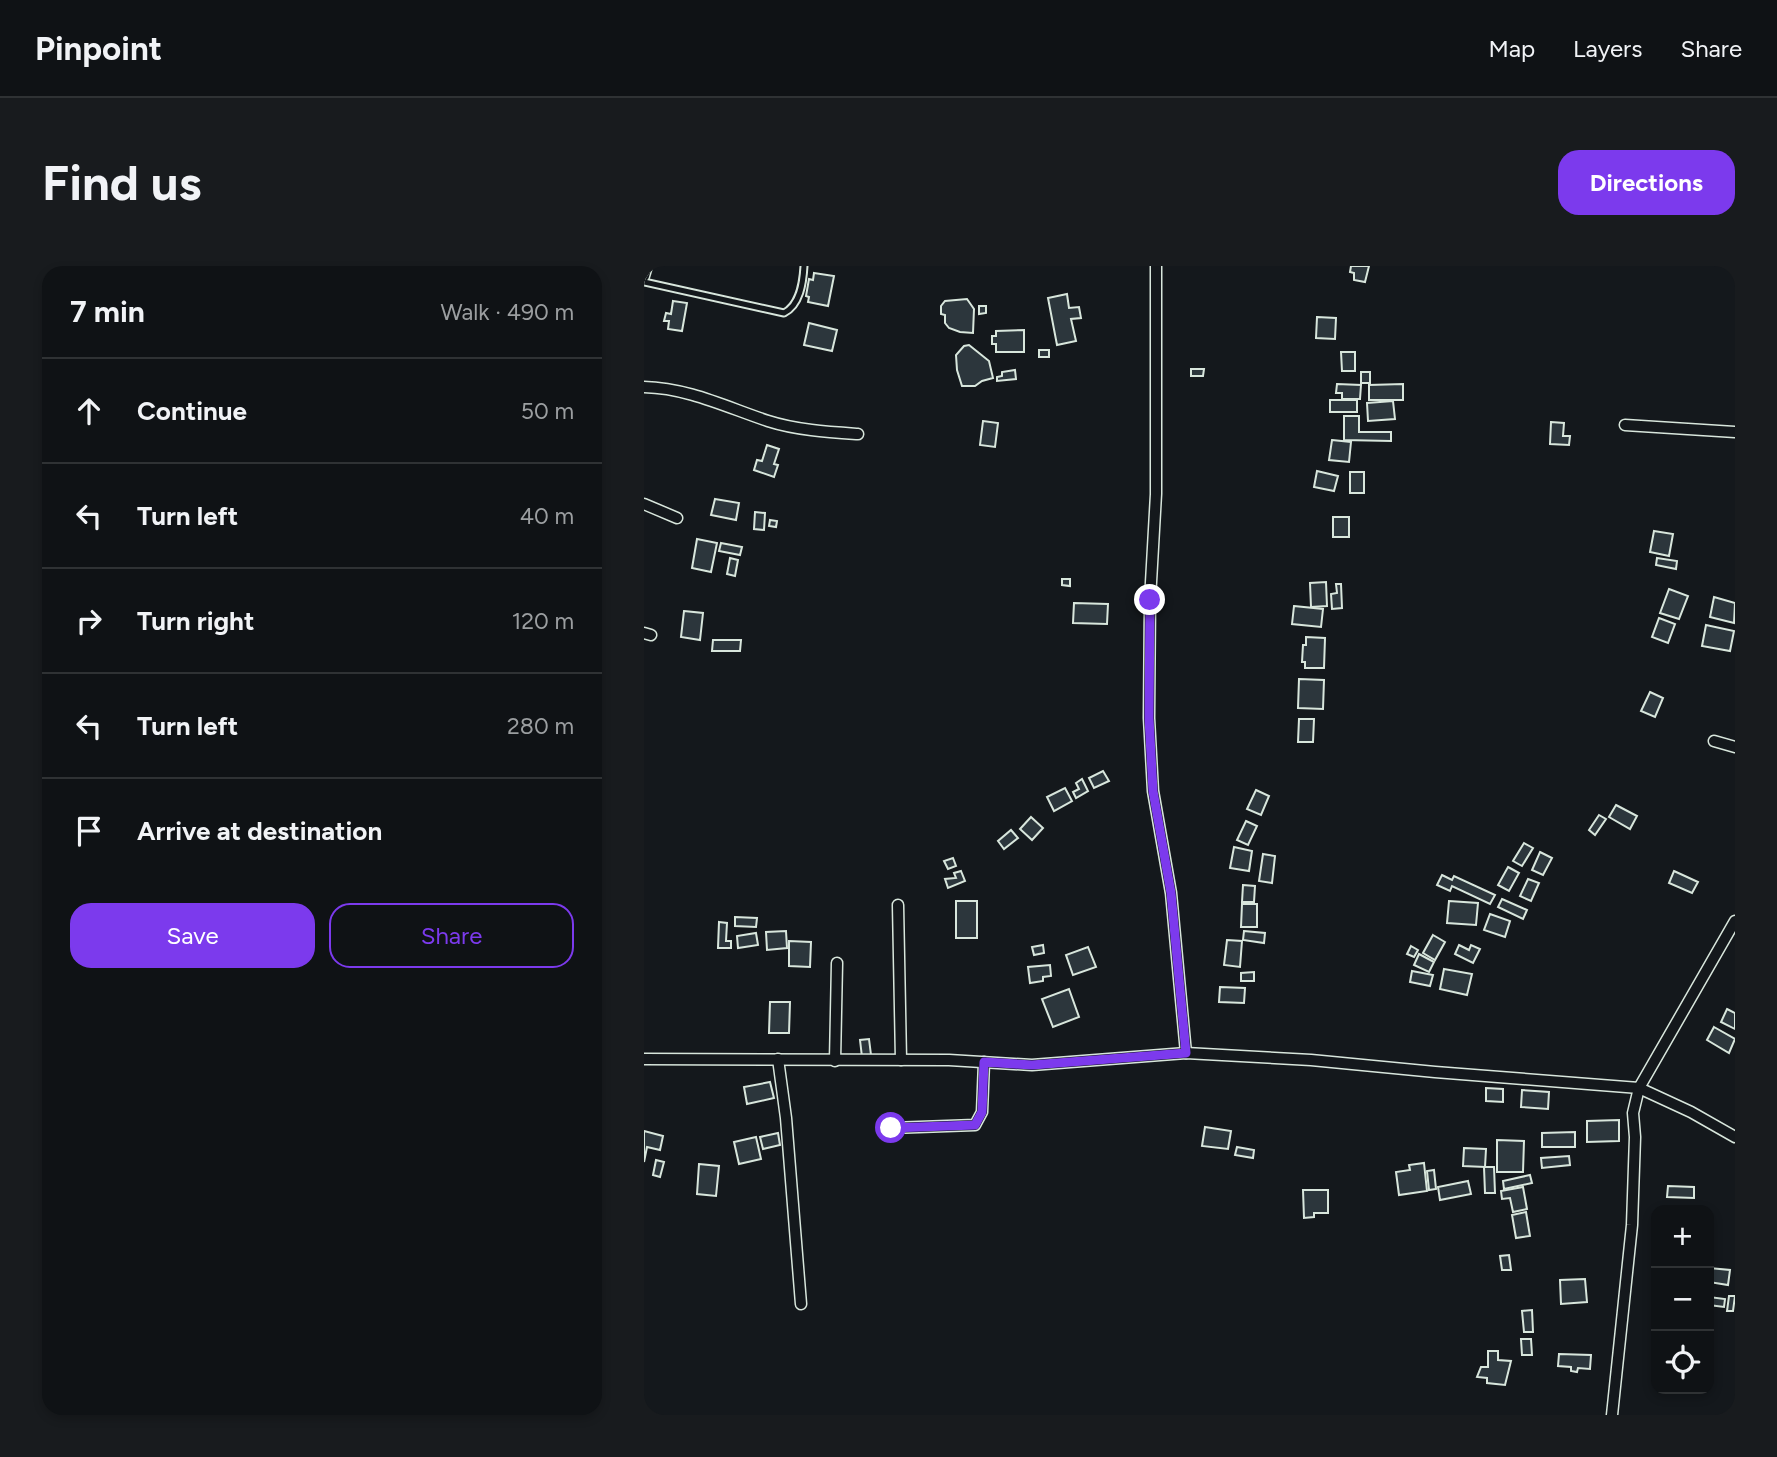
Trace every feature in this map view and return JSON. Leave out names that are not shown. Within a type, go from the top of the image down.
[{"type":"street","points":[[644,276],[647,266]]},
{"type":"street","points":[[1156,266],[1156,494],[1150,600],[1149,718],[1153,791],[1171,893],[1186,1053]]},
{"type":"street","points":[[644,387],[661,387],[690,393],[770,422],[812,430],[858,434]]},
{"type":"street","points":[[1625,425],[1735,432]]},
{"type":"street","points":[[644,504],[677,518]]},
{"type":"street","points":[[1714,741],[1735,747]]},
{"type":"street","points":[[898,905],[901,1060]]},
{"type":"street","points":[[1612,1415],[1632,1225],[1633,1113],[1639,1088],[1735,921]]},
{"type":"street","points":[[835,1061],[838,962]]},
{"type":"street","points":[[644,1059],[901,1060],[1032,1065],[1186,1053],[1311,1060],[1639,1088],[1691,1112],[1735,1137]]},
{"type":"street","points":[[778,1059],[786,1118],[801,1304]]},
{"type":"street","points":[[891,1128],[975,1125],[982,1112],[984,1062]]},
{"type":"lane","points":[[644,282],[784,313],[793,309],[797,301],[804,266]]},
{"type":"building","points":[[1351,266],[1369,266],[1365,282],[1354,280],[1354,273],[1350,272]]},
{"type":"building","points":[[814,273],[834,276],[828,306],[808,302],[809,297],[806,296],[809,279],[813,280]]},
{"type":"building","points":[[1067,294],[1069,308],[1079,307],[1081,318],[1071,319],[1076,341],[1057,345],[1048,298]]},
{"type":"building","points":[[967,299],[974,309],[973,333],[949,328],[945,323],[945,315],[941,314],[941,306],[945,301]]},
{"type":"building","points":[[673,301],[687,303],[682,331],[668,329],[669,321],[664,321],[666,313],[671,314]]},
{"type":"building","points":[[979,306],[986,306],[986,313],[979,314]]},
{"type":"building","points":[[1317,317],[1336,318],[1335,339],[1316,338]]},
{"type":"building","points":[[809,323],[837,330],[832,351],[804,345]]},
{"type":"building","points":[[1024,330],[1024,352],[996,352],[992,336],[996,336],[996,331]]},
{"type":"building","points":[[969,345],[989,361],[993,378],[975,386],[962,386],[956,355],[964,346]]},
{"type":"building","points":[[1039,350],[1049,350],[1049,357],[1039,357]]},
{"type":"building","points":[[1341,352],[1355,352],[1355,371],[1342,371]]},
{"type":"building","points":[[1191,369],[1204,369],[1203,376],[1191,376]]},
{"type":"building","points":[[1015,370],[1016,379],[997,381],[1002,372]]},
{"type":"building","points":[[1361,372],[1370,372],[1370,383],[1361,383]]},
{"type":"building","points":[[1337,384],[1361,385],[1360,399],[1342,399],[1342,393],[1336,393]]},
{"type":"building","points":[[1403,384],[1403,400],[1369,400],[1369,385]]},
{"type":"building","points":[[1330,400],[1357,400],[1357,412],[1330,412]]},
{"type":"building","points":[[1393,401],[1395,419],[1368,421],[1367,403]]},
{"type":"building","points":[[1344,416],[1359,416],[1359,432],[1391,432],[1391,441],[1344,440]]},
{"type":"building","points":[[983,421],[998,423],[995,447],[980,445]]},
{"type":"building","points":[[1551,422],[1564,423],[1563,436],[1570,436],[1569,445],[1550,444]]},
{"type":"building","points":[[1332,440],[1351,442],[1349,462],[1329,460]]},
{"type":"building","points":[[767,445],[779,449],[774,464],[778,465],[774,477],[754,470],[757,460],[762,461]]},
{"type":"building","points":[[1317,471],[1338,476],[1334,491],[1314,487]]},
{"type":"building","points":[[1350,472],[1364,472],[1364,493],[1350,493]]},
{"type":"building","points":[[715,499],[739,503],[736,520],[711,515]]},
{"type":"building","points":[[755,512],[765,513],[764,530],[754,529]]},
{"type":"building","points":[[1333,517],[1349,517],[1349,537],[1333,537]]},
{"type":"building","points":[[770,520],[777,521],[776,527],[769,526]]},
{"type":"building","points":[[1654,531],[1673,534],[1669,556],[1650,552]]},
{"type":"building","points":[[697,539],[717,543],[711,572],[692,568]]},
{"type":"building","points":[[721,543],[742,547],[740,555],[719,551]]},
{"type":"building","points":[[730,558],[738,560],[735,576],[727,574]]},
{"type":"building","points":[[1657,558],[1677,561],[1676,569],[1656,565]]},
{"type":"building","points":[[1062,579],[1070,579],[1070,586],[1062,585]]},
{"type":"building","points":[[1326,582],[1327,606],[1311,607],[1310,583]]},
{"type":"building","points":[[1336,584],[1341,584],[1342,608],[1332,609],[1331,594],[1337,593]]},
{"type":"building","points":[[1669,589],[1688,596],[1679,619],[1660,613]]},
{"type":"building","points":[[1714,597],[1735,603],[1734,623],[1710,617]]},
{"type":"building","points":[[1074,603],[1108,604],[1107,624],[1073,623]]},
{"type":"building","points":[[1294,606],[1323,609],[1321,627],[1292,624]]},
{"type":"building","points":[[684,611],[703,613],[700,640],[681,637]]},
{"type":"building","points":[[1659,618],[1675,624],[1668,643],[1652,637]]},
{"type":"building","points":[[1706,625],[1734,631],[1730,651],[1702,646]]},
{"type":"building","points":[[1306,637],[1325,638],[1324,668],[1305,668],[1305,662],[1302,662]]},
{"type":"building","points":[[713,640],[741,640],[740,651],[712,651]]},
{"type":"building","points":[[1299,679],[1324,680],[1323,709],[1298,708]]},
{"type":"building","points":[[1650,692],[1663,698],[1655,717],[1641,711]]},
{"type":"building","points":[[1299,719],[1314,719],[1313,742],[1298,742]]},
{"type":"building","points":[[1103,771],[1109,781],[1094,788],[1089,778]]},
{"type":"building","points":[[1082,779],[1088,791],[1076,798],[1073,792],[1079,789],[1076,783]]},
{"type":"building","points":[[1065,788],[1072,801],[1054,811],[1047,797]]},
{"type":"building","points":[[1256,790],[1269,796],[1261,815],[1247,809]]},
{"type":"building","points":[[1616,805],[1637,816],[1630,829],[1609,817]]},
{"type":"building","points":[[1599,815],[1606,819],[1595,835],[1589,830]]},
{"type":"building","points":[[1031,817],[1043,828],[1032,840],[1020,829]]},
{"type":"building","points":[[1246,821],[1257,826],[1248,845],[1237,840]]},
{"type":"building","points":[[1011,830],[1018,838],[1004,849],[998,841]]},
{"type":"building","points":[[1524,843],[1533,848],[1522,866],[1513,861]]},
{"type":"building","points":[[1234,847],[1252,851],[1249,871],[1230,868]]},
{"type":"building","points":[[1540,852],[1552,858],[1543,875],[1532,870]]},
{"type":"building","points":[[1263,854],[1275,856],[1272,883],[1259,881]]},
{"type":"building","points":[[953,858],[956,866],[948,869],[944,861]]},
{"type":"building","points":[[1508,867],[1519,873],[1509,891],[1498,885]]},
{"type":"building","points":[[961,871],[965,881],[948,888],[945,879],[956,878],[954,873]]},
{"type":"building","points":[[1674,871],[1698,882],[1692,893],[1669,883]]},
{"type":"building","points":[[1442,875],[1452,880],[1454,876],[1495,895],[1490,904],[1452,886],[1450,891],[1437,885]]},
{"type":"building","points":[[1528,879],[1539,883],[1531,901],[1520,896]]},
{"type":"building","points":[[1243,885],[1255,886],[1254,902],[1242,902]]},
{"type":"building","points":[[1502,899],[1527,910],[1523,919],[1498,907]]},
{"type":"building","points":[[956,901],[977,901],[977,938],[956,938]]},
{"type":"building","points":[[1449,901],[1478,903],[1476,925],[1447,923]]},
{"type":"building","points":[[1242,904],[1257,904],[1257,927],[1241,927]]},
{"type":"building","points":[[1490,914],[1510,921],[1505,937],[1484,930]]},
{"type":"building","points":[[735,917],[757,918],[756,927],[735,926]]},
{"type":"building","points":[[719,922],[727,923],[726,941],[731,941],[731,948],[718,948]]},
{"type":"building","points":[[786,931],[787,948],[767,950],[766,932]]},
{"type":"building","points":[[1244,931],[1265,933],[1264,943],[1243,940]]},
{"type":"building","points":[[756,933],[758,945],[738,948],[737,936]]},
{"type":"building","points":[[1433,935],[1445,942],[1435,960],[1423,953]]},
{"type":"building","points":[[1227,940],[1242,941],[1240,967],[1224,965]]},
{"type":"building","points":[[789,941],[811,942],[810,967],[789,966]]},
{"type":"building","points":[[1043,945],[1044,953],[1034,955],[1032,947]]},
{"type":"building","points":[[1459,945],[1469,950],[1471,945],[1480,949],[1473,963],[1455,954]]},
{"type":"building","points":[[1411,946],[1418,950],[1414,957],[1407,954]]},
{"type":"building","points":[[1088,947],[1096,967],[1073,975],[1066,955]]},
{"type":"building","points":[[1419,954],[1434,962],[1429,972],[1414,965]]},
{"type":"building","points":[[1050,965],[1051,976],[1043,977],[1043,981],[1030,983],[1028,967]]},
{"type":"building","points":[[1444,969],[1472,974],[1467,995],[1440,989]]},
{"type":"building","points":[[1412,971],[1433,975],[1430,986],[1410,982]]},
{"type":"building","points":[[1254,972],[1254,981],[1241,981],[1241,973]]},
{"type":"building","points":[[1220,987],[1245,988],[1244,1003],[1219,1002]]},
{"type":"building","points":[[1069,989],[1079,1017],[1053,1027],[1042,999]]},
{"type":"building","points":[[770,1002],[790,1002],[789,1033],[769,1033]]},
{"type":"building","points":[[1727,1009],[1735,1013],[1735,1029],[1721,1022]]},
{"type":"building","points":[[1714,1027],[1735,1039],[1729,1053],[1707,1040]]},
{"type":"building","points":[[869,1039],[871,1055],[862,1057],[860,1040]]},
{"type":"building","points":[[770,1082],[774,1098],[747,1104],[744,1087]]},
{"type":"building","points":[[1486,1088],[1503,1089],[1503,1102],[1486,1101]]},
{"type":"building","points":[[1522,1090],[1549,1092],[1548,1109],[1521,1107]]},
{"type":"building","points":[[1619,1120],[1619,1141],[1587,1142],[1587,1121]]},
{"type":"building","points":[[1205,1127],[1231,1131],[1228,1149],[1202,1146]]},
{"type":"building","points":[[644,1131],[663,1136],[660,1150],[647,1147],[644,1162]]},
{"type":"building","points":[[1575,1132],[1575,1147],[1542,1147],[1542,1133]]},
{"type":"building","points":[[778,1133],[780,1145],[763,1149],[760,1137]]},
{"type":"building","points":[[756,1137],[761,1159],[739,1164],[734,1142]]},
{"type":"building","points":[[1497,1140],[1524,1141],[1523,1172],[1497,1172]]},
{"type":"building","points":[[1237,1147],[1254,1150],[1253,1158],[1235,1155]]},
{"type":"building","points":[[1464,1148],[1486,1149],[1485,1167],[1463,1166]]},
{"type":"building","points":[[1569,1156],[1570,1165],[1542,1168],[1541,1158]]},
{"type":"building","points":[[656,1160],[664,1162],[660,1177],[653,1175]]},
{"type":"building","points":[[1424,1163],[1427,1191],[1399,1195],[1396,1172],[1410,1170],[1409,1165]]},
{"type":"building","points":[[699,1164],[719,1166],[716,1196],[697,1194]]},
{"type":"building","points":[[1484,1167],[1494,1167],[1495,1193],[1485,1193]]},
{"type":"building","points":[[1434,1170],[1436,1189],[1429,1190],[1427,1171]]},
{"type":"building","points":[[1530,1175],[1532,1183],[1504,1189],[1503,1181]]},
{"type":"building","points":[[1468,1181],[1471,1194],[1440,1200],[1438,1187]]},
{"type":"building","points":[[1668,1186],[1694,1187],[1694,1198],[1667,1197]]},
{"type":"building","points":[[1523,1187],[1527,1209],[1513,1212],[1510,1198],[1502,1199],[1501,1191]]},
{"type":"building","points":[[1303,1190],[1328,1190],[1328,1213],[1314,1213],[1314,1217],[1304,1218]]},
{"type":"building","points":[[1526,1212],[1530,1236],[1516,1238],[1512,1215]]},
{"type":"building","points":[[1509,1255],[1511,1270],[1502,1270],[1500,1256]]},
{"type":"building","points":[[1714,1268],[1730,1270],[1728,1285],[1714,1283]]},
{"type":"building","points":[[1585,1279],[1587,1302],[1561,1304],[1560,1280]]},
{"type":"building","points":[[1729,1296],[1735,1296],[1733,1311],[1727,1311]]},
{"type":"building","points":[[1714,1298],[1725,1299],[1724,1307],[1714,1306]]},
{"type":"building","points":[[1532,1310],[1533,1332],[1524,1332],[1522,1311]]},
{"type":"building","points":[[1521,1339],[1531,1339],[1532,1355],[1522,1355]]},
{"type":"building","points":[[1488,1351],[1498,1351],[1498,1360],[1511,1361],[1505,1385],[1487,1383],[1487,1378],[1477,1377],[1481,1367],[1488,1367]]},
{"type":"building","points":[[1559,1354],[1591,1355],[1590,1369],[1578,1368],[1577,1372],[1571,1371],[1571,1367],[1558,1366]]},
{"type":"route","points":[[891,1128],[975,1125],[982,1112],[984,1062],[1032,1065],[1186,1053],[1171,893],[1153,791],[1149,718],[1150,600]]}]
